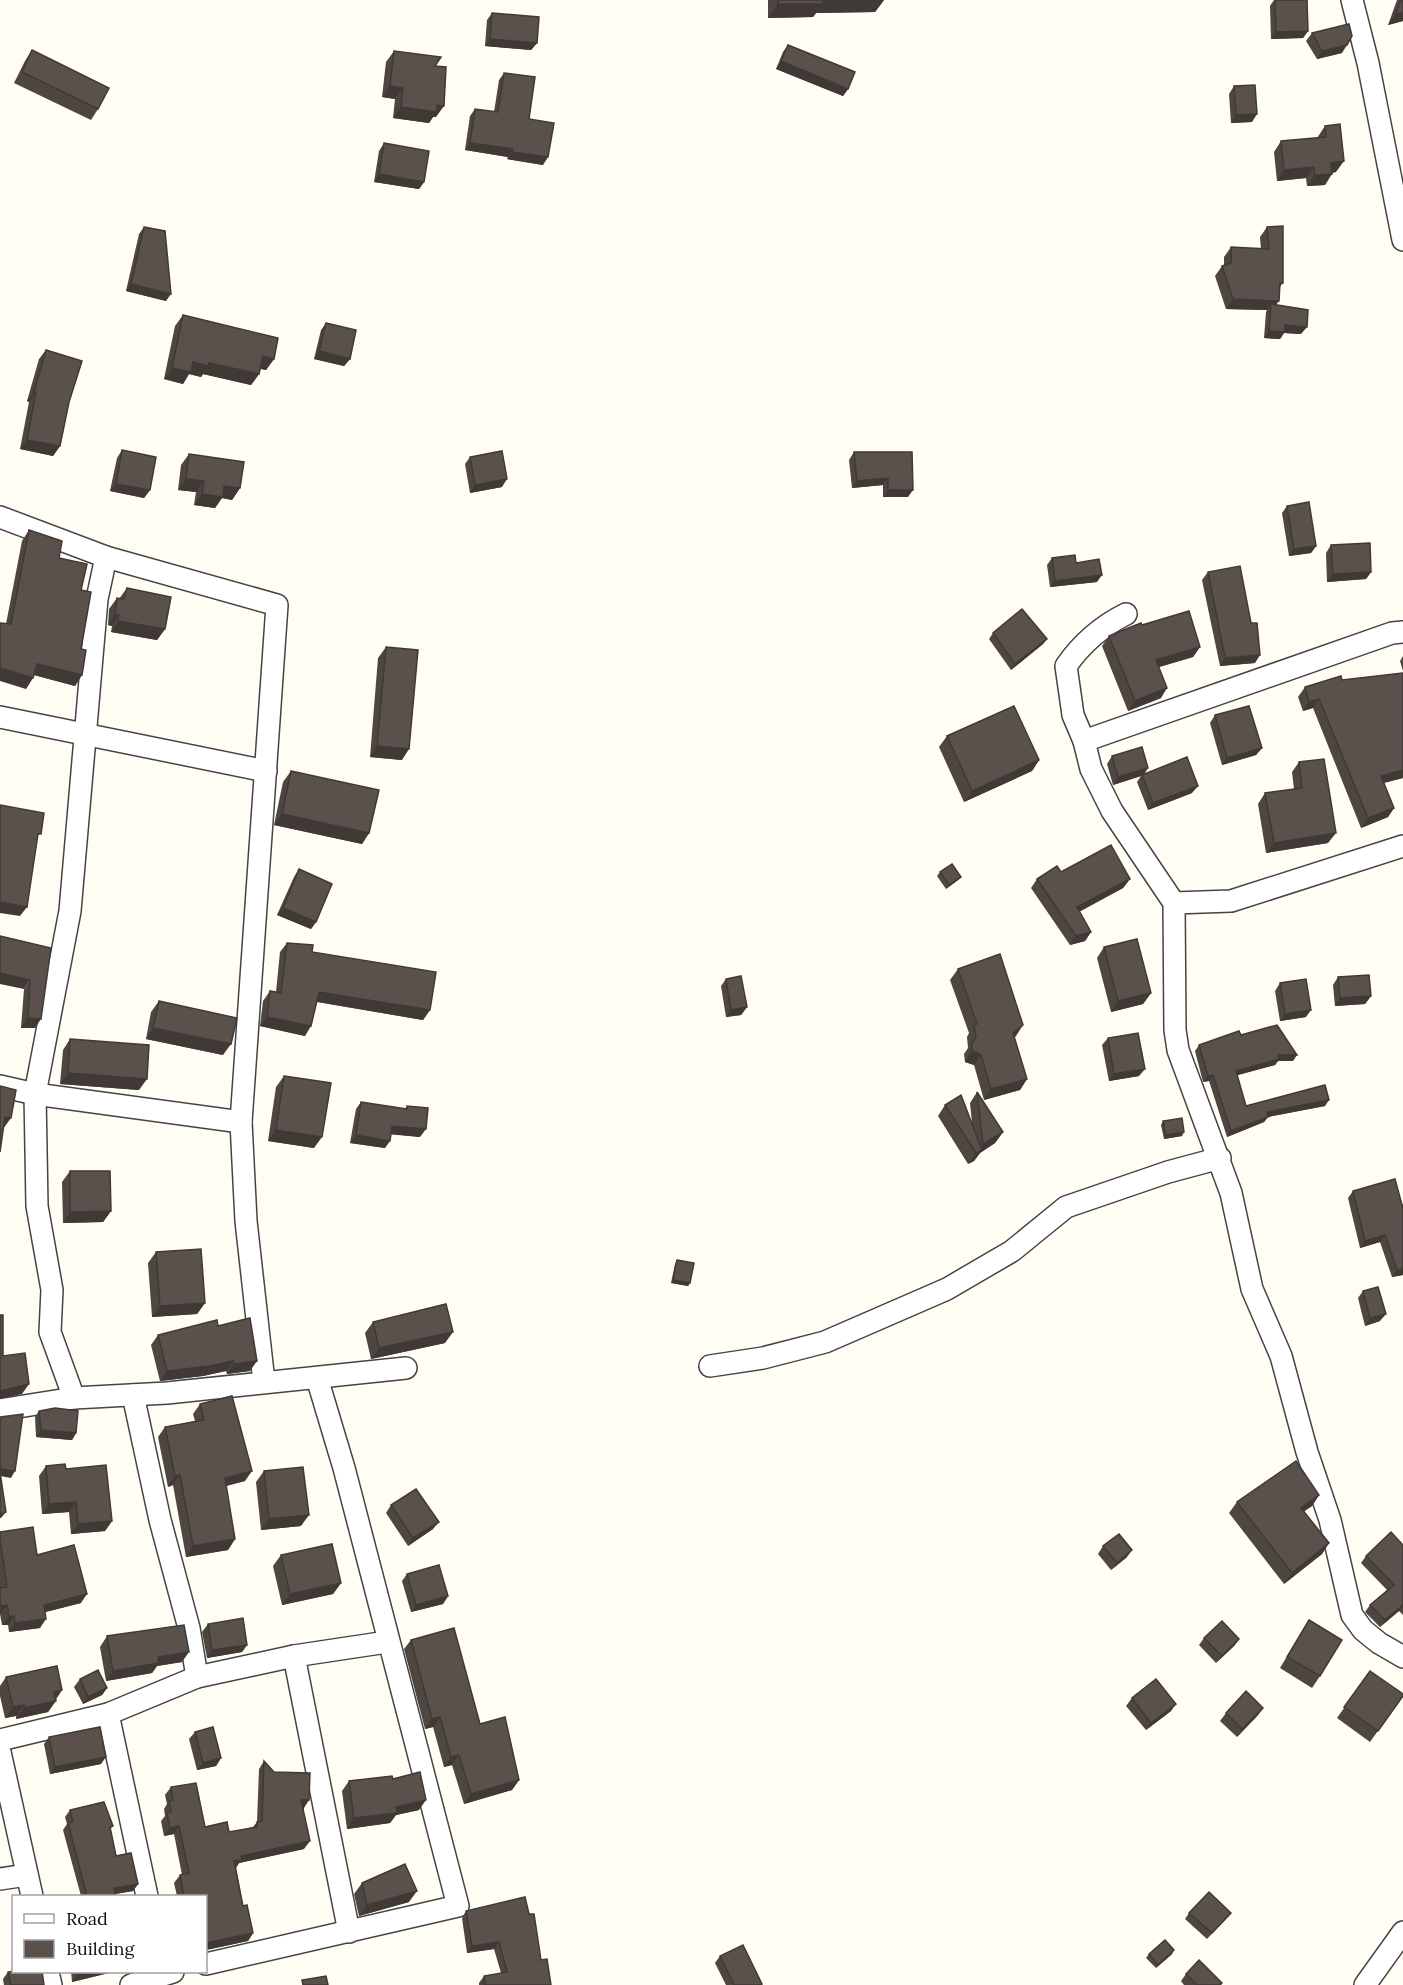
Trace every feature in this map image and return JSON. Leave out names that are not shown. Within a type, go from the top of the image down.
[{"type":"street","points":[[1352,0],[1368,63],[1403,240]]},
{"type":"street","points":[[0,517],[106,557],[277,605],[241,1122],[246,1221],[264,1383]]},
{"type":"street","points":[[74,1398],[50,1332],[52,1290],[37,1206],[35,1094],[69,911],[97,599],[106,557]]},
{"type":"street","points":[[1126,614],[1106,624],[1078,650],[1066,666],[1073,716],[1084,741],[1091,769],[1112,811],[1174,903],[1175,1030],[1178,1050],[1232,1193],[1252,1289],[1281,1356],[1307,1452],[1330,1520],[1353,1615],[1364,1630],[1379,1643],[1403,1657]]},
{"type":"street","points":[[1084,741],[1381,636],[1403,632]]},
{"type":"street","points":[[0,717],[266,771]]},
{"type":"street","points":[[1174,903],[1231,901],[1403,846]]},
{"type":"street","points":[[0,1086],[35,1094],[241,1122]]},
{"type":"street","points":[[711,1366],[763,1358],[825,1342],[947,1289],[1012,1251],[1066,1207],[1168,1172],[1220,1158]]},
{"type":"street","points":[[0,1410],[74,1398],[134,1395],[406,1368]]},
{"type":"street","points":[[207,1964],[458,1906],[387,1642],[344,1468],[317,1378]]},
{"type":"street","points":[[134,1395],[160,1520],[189,1628],[197,1677]]},
{"type":"street","points":[[0,1740],[108,1714],[197,1677],[294,1656],[387,1642]]},
{"type":"street","points":[[294,1656],[349,1932]]},
{"type":"street","points":[[108,1714],[147,1895]]},
{"type":"street","points":[[0,1752],[32,1895]]},
{"type":"street","points":[[0,1879],[27,1875]]},
{"type":"street","points":[[1365,1985],[1403,1932]]},
{"type":"street","points":[[131,1985],[165,1973]]},
{"type":"building","points":[[778,0],[823,0],[823,4],[778,4]]},
{"type":"building","points":[[1275,0],[1307,0],[1308,31],[1276,32]]},
{"type":"building","points":[[1403,0],[1403,12],[1396,14]]},
{"type":"building","points":[[492,13],[539,17],[537,43],[490,39]]},
{"type":"building","points":[[1349,24],[1352,36],[1347,45],[1322,51],[1312,33]]},
{"type":"building","points":[[788,45],[855,72],[848,89],[781,61]]},
{"type":"building","points":[[32,50],[109,88],[98,109],[22,72]]},
{"type":"building","points":[[394,51],[441,57],[435,66],[446,67],[444,106],[437,105],[437,112],[401,107],[403,88],[390,86]]},
{"type":"building","points":[[504,73],[535,77],[529,119],[554,123],[548,157],[470,143],[475,109],[498,112]]},
{"type":"building","points":[[1255,85],[1257,114],[1236,115],[1234,86]]},
{"type":"building","points":[[1340,124],[1344,161],[1331,163],[1332,174],[1315,175],[1314,167],[1284,170],[1281,141],[1326,137],[1325,126]]},
{"type":"building","points":[[384,143],[429,151],[424,182],[379,174]]},
{"type":"building","points":[[1283,226],[1283,283],[1280,283],[1279,301],[1233,299],[1222,266],[1231,263],[1231,247],[1269,249],[1267,227]]},
{"type":"building","points":[[144,227],[165,231],[171,294],[131,284]]},
{"type":"building","points":[[1271,304],[1308,310],[1307,327],[1285,325],[1285,332],[1269,331]]},
{"type":"building","points":[[183,315],[278,338],[274,359],[263,356],[259,374],[209,363],[208,366],[193,362],[191,372],[172,368]]},
{"type":"building","points":[[326,323],[356,330],[350,359],[319,351]]},
{"type":"building","points":[[46,350],[82,361],[69,402],[60,446],[27,440],[36,392],[34,392]]},
{"type":"building","points":[[122,450],[156,457],[150,490],[116,484]]},
{"type":"building","points":[[502,451],[507,479],[475,485],[470,457]]},
{"type":"building","points":[[854,452],[912,452],[913,490],[888,490],[888,478],[857,481]]},
{"type":"building","points":[[189,454],[244,462],[240,488],[224,486],[223,497],[202,494],[204,481],[186,479]]},
{"type":"building","points":[[1309,502],[1316,546],[1294,549],[1287,506]]},
{"type":"building","points":[[29,530],[62,541],[59,558],[87,564],[81,590],[91,592],[81,649],[86,650],[82,675],[37,664],[33,678],[0,668],[0,623],[11,624]]},
{"type":"building","points":[[1370,543],[1371,572],[1333,574],[1331,545]]},
{"type":"building","points":[[1075,555],[1076,563],[1099,559],[1102,575],[1055,581],[1052,558]]},
{"type":"building","points":[[1240,566],[1251,623],[1257,623],[1260,655],[1225,658],[1208,572]]},
{"type":"building","points":[[127,588],[171,597],[165,629],[118,621],[119,615],[115,614],[117,598],[124,599]]},
{"type":"building","points":[[1022,609],[1047,639],[1015,664],[993,633]]},
{"type":"building","points":[[1189,611],[1200,647],[1156,660],[1167,688],[1135,701],[1109,636],[1141,623],[1142,625]]},
{"type":"building","points":[[386,647],[418,650],[409,749],[377,746]]},
{"type":"building","points":[[1403,673],[1403,770],[1381,776],[1394,808],[1368,818],[1319,699],[1309,702],[1305,687],[1341,676],[1342,680]]},
{"type":"building","points":[[1014,706],[1039,760],[972,791],[947,736]]},
{"type":"building","points":[[1249,706],[1262,748],[1227,758],[1215,715]]},
{"type":"building","points":[[1142,747],[1148,768],[1118,777],[1112,756]]},
{"type":"building","points":[[1187,757],[1198,786],[1153,803],[1142,775]]},
{"type":"building","points":[[1324,759],[1336,833],[1274,843],[1265,793],[1302,788],[1299,762]]},
{"type":"building","points":[[291,771],[379,790],[369,833],[282,814]]},
{"type":"building","points":[[0,805],[44,813],[41,834],[38,834],[27,907],[0,902]]},
{"type":"building","points":[[1111,845],[1130,879],[1077,907],[1091,932],[1076,936],[1037,879],[1057,866],[1061,872]]},
{"type":"building","points":[[952,864],[961,877],[949,885],[940,872]]},
{"type":"building","points":[[299,869],[332,884],[316,922],[283,908]]},
{"type":"building","points":[[0,936],[51,948],[41,1019],[28,1018],[30,980],[0,973]]},
{"type":"building","points":[[1137,939],[1151,993],[1118,1001],[1104,947]]},
{"type":"building","points":[[287,943],[313,945],[312,952],[436,972],[430,1010],[319,992],[311,1026],[267,1017],[270,991],[281,993]]},
{"type":"building","points":[[1000,954],[1023,1025],[1013,1033],[1027,1079],[991,1089],[981,1055],[972,1051],[972,1044],[976,1037],[974,1026],[977,1024],[958,969]]},
{"type":"building","points":[[1369,975],[1371,996],[1340,998],[1338,977]]},
{"type":"building","points":[[741,976],[747,1007],[731,1010],[726,979]]},
{"type":"building","points":[[1306,979],[1311,1010],[1285,1014],[1280,983]]},
{"type":"building","points":[[159,1001],[237,1018],[231,1044],[153,1028]]},
{"type":"building","points":[[1277,1025],[1297,1055],[1278,1055],[1279,1059],[1236,1071],[1246,1106],[1325,1085],[1329,1100],[1267,1112],[1268,1117],[1231,1131],[1213,1075],[1208,1076],[1199,1045],[1239,1031],[1241,1035]]},
{"type":"building","points":[[1138,1033],[1145,1069],[1114,1074],[1108,1038]]},
{"type":"building","points":[[70,1039],[149,1045],[147,1079],[68,1073]]},
{"type":"building","points":[[284,1076],[331,1083],[322,1137],[276,1130]]},
{"type":"building","points":[[0,1086],[16,1090],[11,1118],[5,1117],[0,1152]]},
{"type":"building","points":[[977,1092],[1003,1132],[983,1144]]},
{"type":"building","points":[[961,1095],[982,1150],[976,1153],[945,1105]]},
{"type":"building","points":[[361,1102],[407,1109],[407,1106],[428,1108],[426,1129],[392,1126],[390,1141],[356,1135]]},
{"type":"building","points":[[1182,1118],[1184,1132],[1166,1135],[1163,1121]]},
{"type":"building","points":[[70,1171],[110,1171],[111,1211],[70,1212]]},
{"type":"building","points":[[1395,1179],[1403,1205],[1403,1269],[1397,1270],[1385,1235],[1365,1241],[1353,1191]]},
{"type":"building","points":[[201,1249],[205,1303],[160,1306],[156,1252]]},
{"type":"building","points":[[677,1260],[694,1263],[690,1283],[673,1280]]},
{"type":"building","points":[[1378,1287],[1386,1314],[1370,1318],[1363,1291]]},
{"type":"building","points":[[446,1304],[453,1332],[379,1348],[373,1322]]},
{"type":"building","points":[[0,1315],[3,1315],[3,1356],[25,1353],[29,1384],[0,1391]]},
{"type":"building","points":[[250,1318],[257,1361],[234,1364],[233,1361],[167,1371],[158,1335],[217,1320],[218,1326]]},
{"type":"building","points":[[232,1396],[252,1471],[225,1478],[235,1539],[193,1546],[180,1475],[175,1476],[165,1427],[204,1420],[200,1404]]},
{"type":"building","points":[[55,1408],[78,1411],[76,1433],[41,1430],[39,1411]]},
{"type":"building","points":[[23,1414],[15,1471],[0,1469],[0,1417]]},
{"type":"building","points":[[1296,1461],[1319,1495],[1301,1508],[1329,1543],[1292,1573],[1237,1502]]},
{"type":"building","points":[[65,1464],[66,1469],[106,1465],[112,1521],[78,1524],[76,1502],[49,1504],[46,1466]]},
{"type":"building","points":[[303,1467],[309,1515],[269,1519],[264,1471]]},
{"type":"building","points":[[0,1472],[6,1512],[0,1514]]},
{"type":"building","points":[[416,1489],[439,1522],[413,1538],[391,1505]]},
{"type":"building","points":[[33,1527],[37,1555],[74,1545],[87,1594],[44,1605],[46,1619],[15,1623],[14,1616],[9,1617],[7,1605],[1,1606],[0,1603],[0,1588],[7,1587],[0,1532]]},
{"type":"building","points":[[1391,1532],[1403,1545],[1403,1605],[1385,1620],[1370,1605],[1394,1585],[1366,1556]]},
{"type":"building","points":[[1119,1534],[1132,1550],[1117,1563],[1103,1546]]},
{"type":"building","points":[[332,1544],[341,1583],[290,1594],[281,1555]]},
{"type":"building","points":[[439,1565],[448,1596],[416,1605],[407,1574]]},
{"type":"building","points":[[243,1618],[247,1645],[212,1650],[208,1624]]},
{"type":"building","points":[[1309,1620],[1342,1640],[1320,1676],[1287,1657]]},
{"type":"building","points":[[1222,1621],[1239,1639],[1222,1656],[1204,1638]]},
{"type":"building","points":[[184,1625],[189,1652],[158,1657],[159,1663],[113,1671],[107,1636]]},
{"type":"building","points":[[454,1628],[480,1724],[505,1717],[519,1780],[471,1794],[459,1755],[451,1757],[440,1717],[432,1719],[411,1640]]},
{"type":"building","points":[[57,1666],[62,1690],[54,1692],[56,1701],[24,1708],[24,1705],[13,1707],[6,1677]]},
{"type":"building","points":[[98,1670],[107,1688],[88,1697],[80,1679]]},
{"type":"building","points":[[1370,1671],[1403,1694],[1378,1731],[1344,1707]]},
{"type":"building","points":[[1156,1679],[1176,1704],[1151,1723],[1132,1698]]},
{"type":"building","points":[[1246,1691],[1263,1708],[1242,1729],[1226,1713]]},
{"type":"building","points":[[100,1727],[106,1757],[55,1767],[49,1737]]},
{"type":"building","points":[[213,1727],[221,1758],[203,1763],[195,1732]]},
{"type":"building","points":[[264,1761],[274,1772],[310,1773],[309,1800],[301,1800],[310,1841],[241,1856],[242,1860],[234,1861],[243,1906],[247,1905],[253,1933],[207,1943],[207,1895],[184,1895],[180,1875],[189,1873],[179,1826],[170,1828],[167,1813],[171,1812],[169,1801],[173,1800],[171,1787],[196,1783],[205,1827],[227,1822],[229,1832],[257,1827],[257,1822],[262,1821]]},
{"type":"building","points":[[420,1772],[426,1800],[396,1807],[397,1813],[354,1818],[349,1781],[392,1776],[393,1779]]},
{"type":"building","points":[[104,1802],[113,1826],[110,1827],[116,1856],[131,1853],[138,1884],[114,1888],[115,1895],[87,1895],[68,1823],[73,1822],[70,1810]]},
{"type":"building","points":[[405,1864],[417,1891],[367,1905],[362,1883]]},
{"type":"building","points":[[1209,1892],[1231,1913],[1212,1933],[1189,1913]]},
{"type":"building","points":[[525,1897],[529,1914],[534,1914],[541,1960],[547,1959],[551,1985],[485,1985],[484,1976],[507,1972],[499,1942],[472,1946],[466,1911]]},
{"type":"building","points":[[1165,1940],[1174,1950],[1158,1965],[1149,1954]]},
{"type":"building","points":[[743,1945],[762,1984],[734,1985],[720,1956]]},
{"type":"building","points":[[1199,1960],[1222,1983],[1220,1985],[1197,1985],[1186,1974]]},
{"type":"building","points":[[8,1972],[42,1973],[44,1985],[11,1985]]},
{"type":"building","points":[[326,1976],[328,1985],[303,1985],[302,1980]]}]
